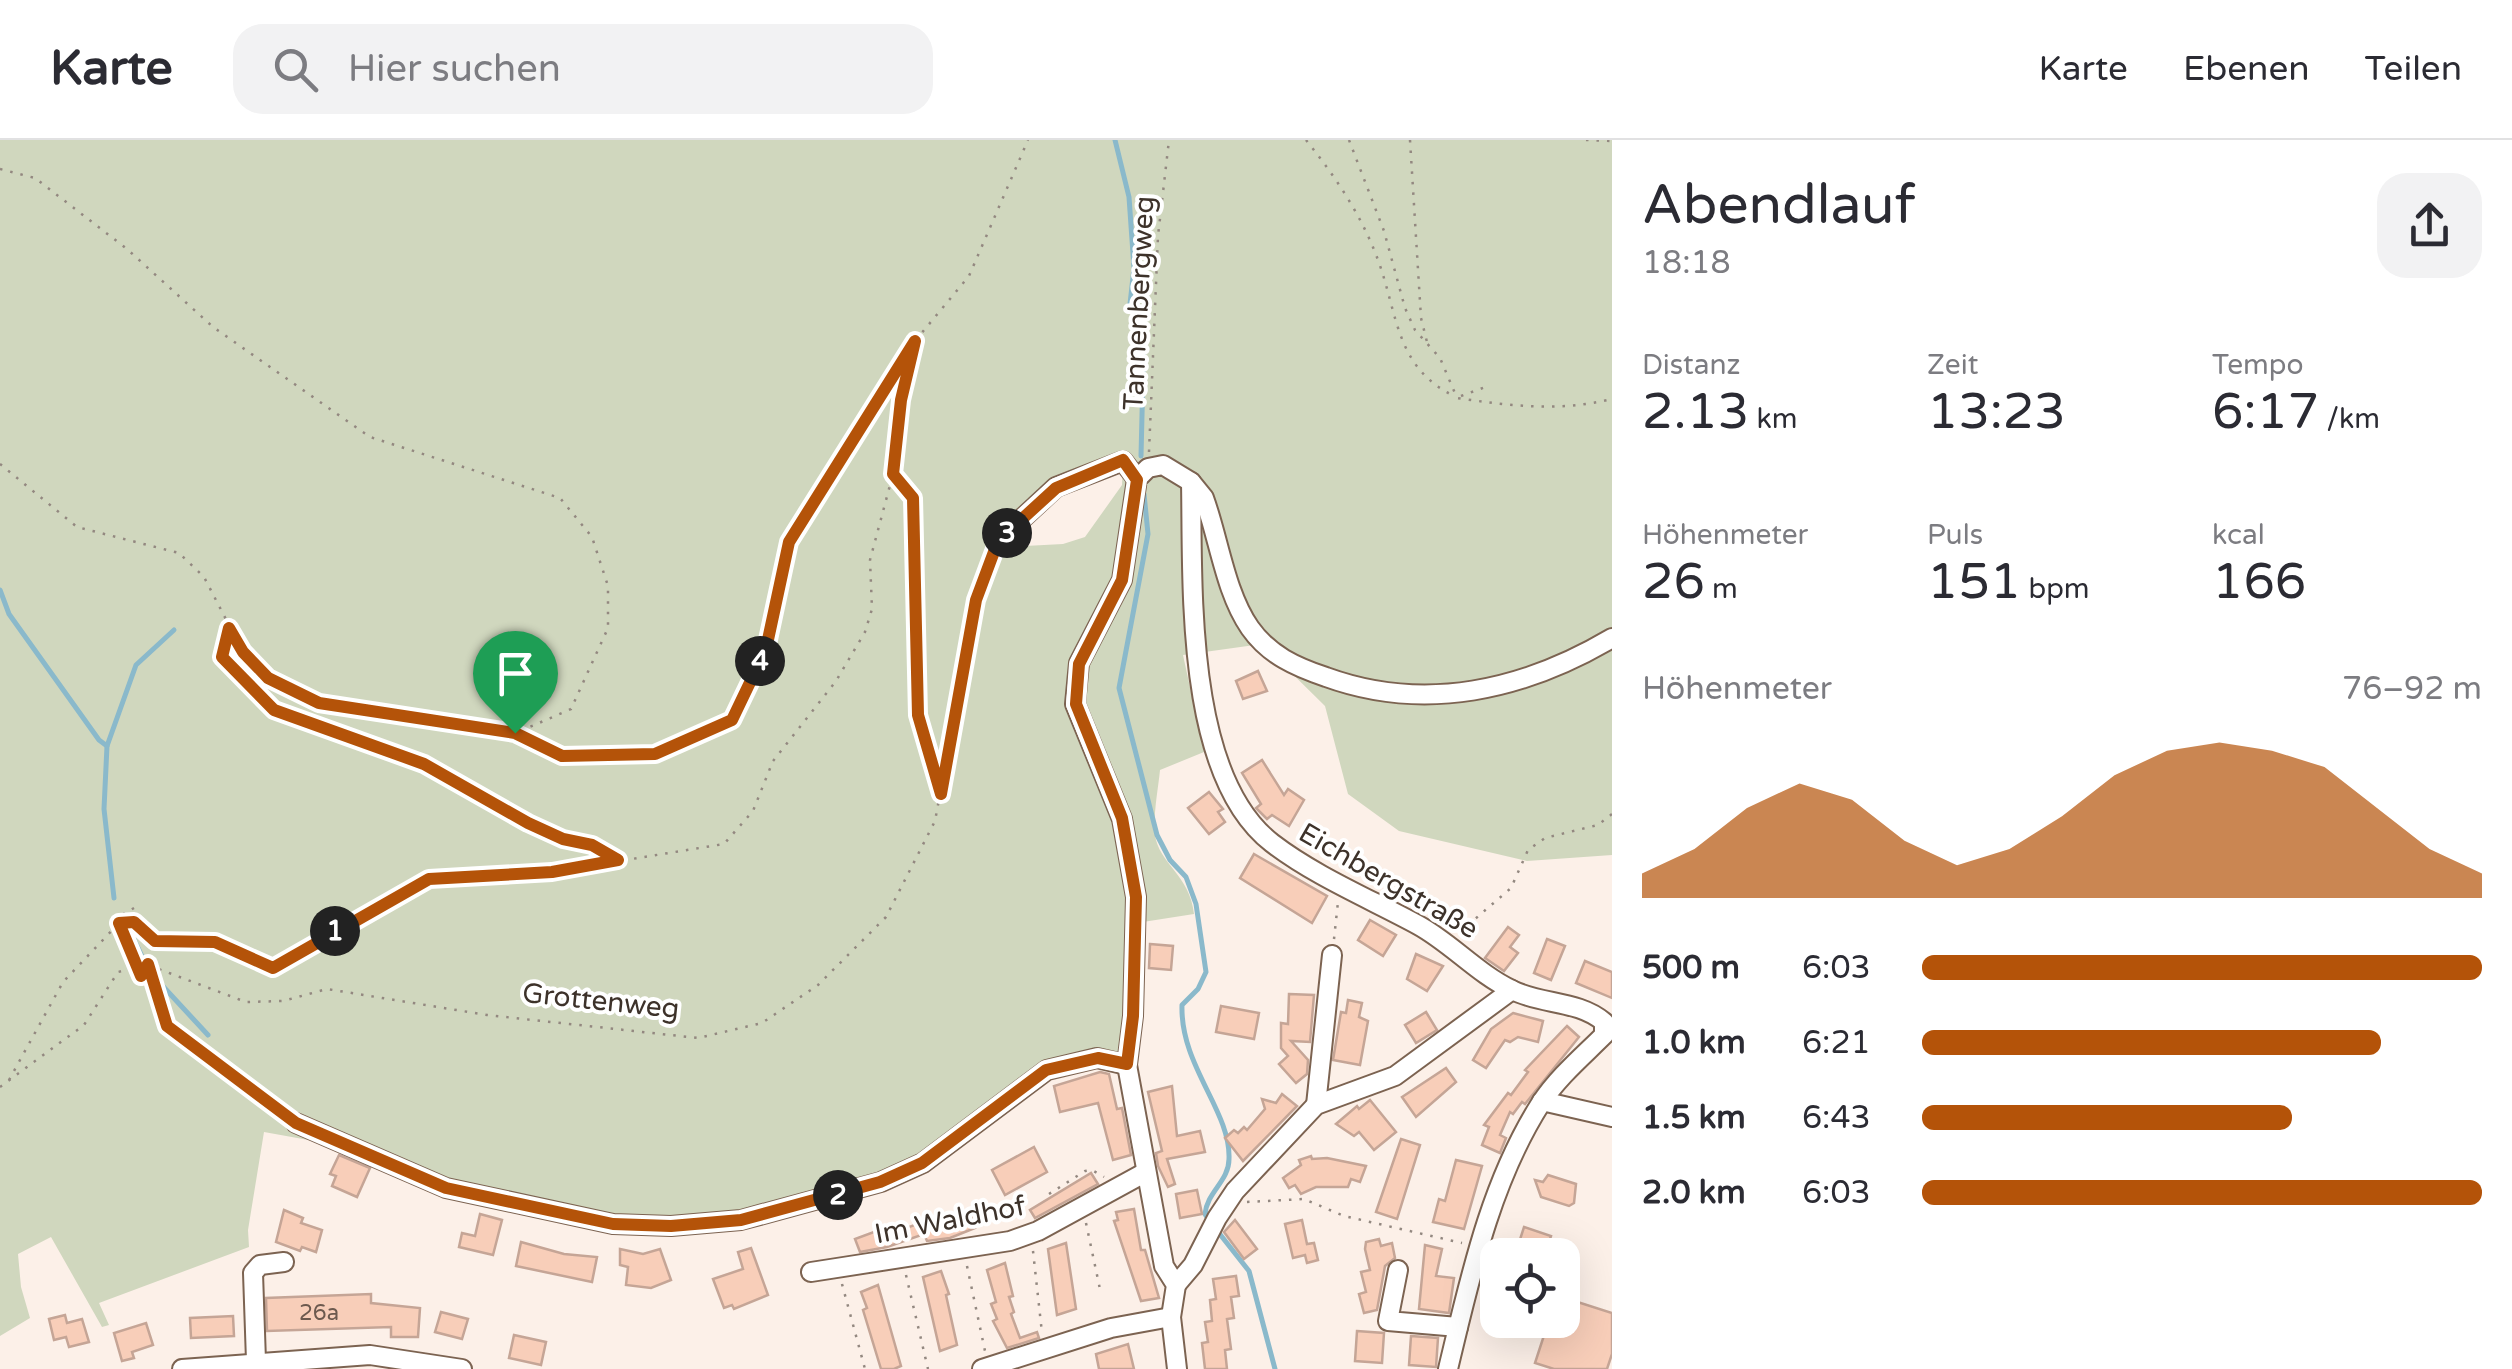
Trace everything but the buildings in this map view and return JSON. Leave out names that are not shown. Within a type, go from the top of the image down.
[{"type":"street","points":[[998,541],[1056,488],[1123,460],[1142,474]]},
{"type":"street","points":[[1142,474],[1163,465],[1192,482],[1204,498],[1248,626],[1270,651],[1297,667],[1351,686],[1394,694],[1476,693],[1550,672],[1612,638]]},
{"type":"street","points":[[1142,474],[1122,580],[1079,664],[1076,704],[1122,818],[1136,897],[1133,1016],[1127,1064],[1164,1266],[1176,1284]]},
{"type":"street","name":"Eichbergstraße","points":[[1192,482],[1203,708],[1220,773],[1242,812],[1269,841],[1447,942],[1512,990],[1608,1016],[1604,1035],[1542,1101],[1508,1164],[1479,1247],[1448,1369]]},
{"type":"street","points":[[1316,1105],[1332,955]]},
{"type":"street","points":[[1177,1369],[1171,1317],[1176,1284],[1193,1265],[1217,1218],[1271,1148],[1316,1105],[1395,1076],[1512,990]]},
{"type":"street","points":[[296,1123],[446,1188],[613,1224],[671,1226],[741,1220],[880,1182],[922,1163],[1046,1070],[1098,1058],[1127,1064]]},
{"type":"street","points":[[1542,1101],[1612,1117]]},
{"type":"street","name":"Im Waldhof","points":[[812,1272],[963,1249],[1031,1234],[1146,1172]]},
{"type":"street","points":[[256,1361],[254,1273],[260,1265],[284,1262]]},
{"type":"street","points":[[1398,1270],[1388,1321],[1458,1327]]},
{"type":"street","points":[[985,1368],[1111,1328],[1171,1317]]},
{"type":"street","points":[[182,1369],[370,1355],[462,1369]]},
{"type":"path","points":[[0,464],[77,527],[179,553],[204,578],[243,652],[268,678],[319,703],[515,733],[562,756],[655,754],[732,720],[766,649],[789,542],[915,341],[969,276],[1028,140]]},
{"type":"path","name":"Tannenbergweg","points":[[1142,474],[1158,306],[1158,236],[1169,140]]},
{"type":"path","points":[[1306,140],[1358,216],[1378,260],[1410,361],[1442,390],[1457,398],[1546,409],[1578,408],[1612,399]]},
{"type":"path","points":[[1349,140],[1384,231],[1406,308],[1428,347],[1440,358],[1457,398]]},
{"type":"path","points":[[1410,140],[1421,318],[1428,347]]},
{"type":"path","points":[[1586,140],[1612,141]]},
{"type":"path","points":[[0,170],[35,178],[127,249],[213,327],[370,437],[560,498],[592,537],[608,586],[608,628],[570,709],[515,733]]},
{"type":"path","points":[[8,1080],[63,982],[119,923],[134,922],[155,941],[215,942],[273,968],[429,879],[552,872],[724,844],[753,812],[773,761],[836,681],[865,632],[872,609],[870,560],[893,474],[901,400],[915,341]]},
{"type":"path","points":[[1457,398],[1488,386]]},
{"type":"path","points":[[893,474],[913,498],[918,715],[941,794]]},
{"type":"path","name":"Grottenweg","points":[[148,964],[246,1002],[283,1001],[326,989],[487,1015],[698,1038],[762,1023],[818,985],[886,917],[935,821],[976,600],[998,541]]},
{"type":"path","points":[[229,628],[222,657],[274,710],[424,764],[528,823],[563,839],[592,845],[618,860]]},
{"type":"path","points":[[1447,942],[1511,888],[1528,850],[1544,838],[1598,825],[1612,814]]},
{"type":"path","points":[[1332,955],[1339,888]]},
{"type":"path","points":[[134,908],[120,916],[119,923],[141,976],[148,964]]},
{"type":"path","points":[[0,1087],[84,1025],[118,972],[148,964]]},
{"type":"path","points":[[148,964],[167,1026],[296,1123]]},
{"type":"path","points":[[1049,1194],[1085,1172],[1096,1172]]},
{"type":"path","points":[[1217,1218],[1232,1206],[1262,1198],[1304,1199],[1344,1216],[1479,1247]]},
{"type":"path","points":[[1083,1207],[1101,1294]]},
{"type":"path","points":[[1031,1234],[1044,1349]]},
{"type":"path","points":[[963,1249],[985,1368]]},
{"type":"path","points":[[902,1259],[928,1369]]},
{"type":"path","points":[[838,1268],[866,1369]]},
{"type":"green space","points":[[0,140],[1612,140],[1612,855],[1527,861],[1399,831],[1348,794],[1325,706],[1262,644],[1183,655],[1204,752],[1160,770],[1155,835],[1162,854],[1187,889],[1194,914],[1130,924],[1127,1018],[1119,1053],[1102,1050],[1052,1058],[922,1156],[886,1174],[748,1214],[701,1219],[595,1215],[441,1183],[325,1143],[264,1132],[248,1230],[249,1247],[99,1303],[109,1325],[102,1327],[51,1237],[18,1254],[21,1287],[30,1318],[0,1336]],"holes":[[[1123,461],[1122,485],[1085,537],[1063,544],[1025,546],[1037,511],[1059,489]]]},
{"type":"waterway","points":[[1115,140],[1129,197],[1134,268],[1130,304],[1144,334],[1141,456]]},
{"type":"waterway","points":[[1144,494],[1148,534],[1119,688],[1157,835],[1170,860],[1186,877],[1196,904],[1206,972],[1198,989],[1182,1005],[1184,1027],[1189,1048],[1222,1123],[1229,1159],[1226,1174],[1207,1206],[1205,1214],[1209,1220]]},
{"type":"waterway","points":[[0,590],[9,614],[107,746],[104,809],[114,898]]},
{"type":"waterway","points":[[107,746],[136,665],[174,630]]},
{"type":"waterway","points":[[131,933],[148,969]]},
{"type":"waterway","points":[[159,982],[208,1035]]},
{"type":"waterway","points":[[1215,1228],[1249,1271],[1275,1369]]},
{"type":"route","points":[[915,341],[901,400],[893,474],[913,498],[918,715],[941,794],[960,706],[976,600],[998,541],[1056,488],[1123,460],[1137,480],[1122,580],[1079,664],[1076,704],[1122,818],[1136,897],[1133,1016],[1127,1064],[1098,1058],[1059,1064],[922,1163],[880,1182],[816,1202],[741,1220],[671,1226],[613,1224],[446,1188],[296,1123],[167,1026],[148,964],[141,976],[119,923],[134,922],[155,941],[215,942],[273,968],[429,879],[552,872],[618,860],[592,845],[563,839],[528,823],[424,764],[274,710],[222,657],[229,628],[243,652],[268,678],[319,703],[515,733],[562,756],[655,754],[732,720],[766,649],[789,542],[848,442],[915,341]]}]
